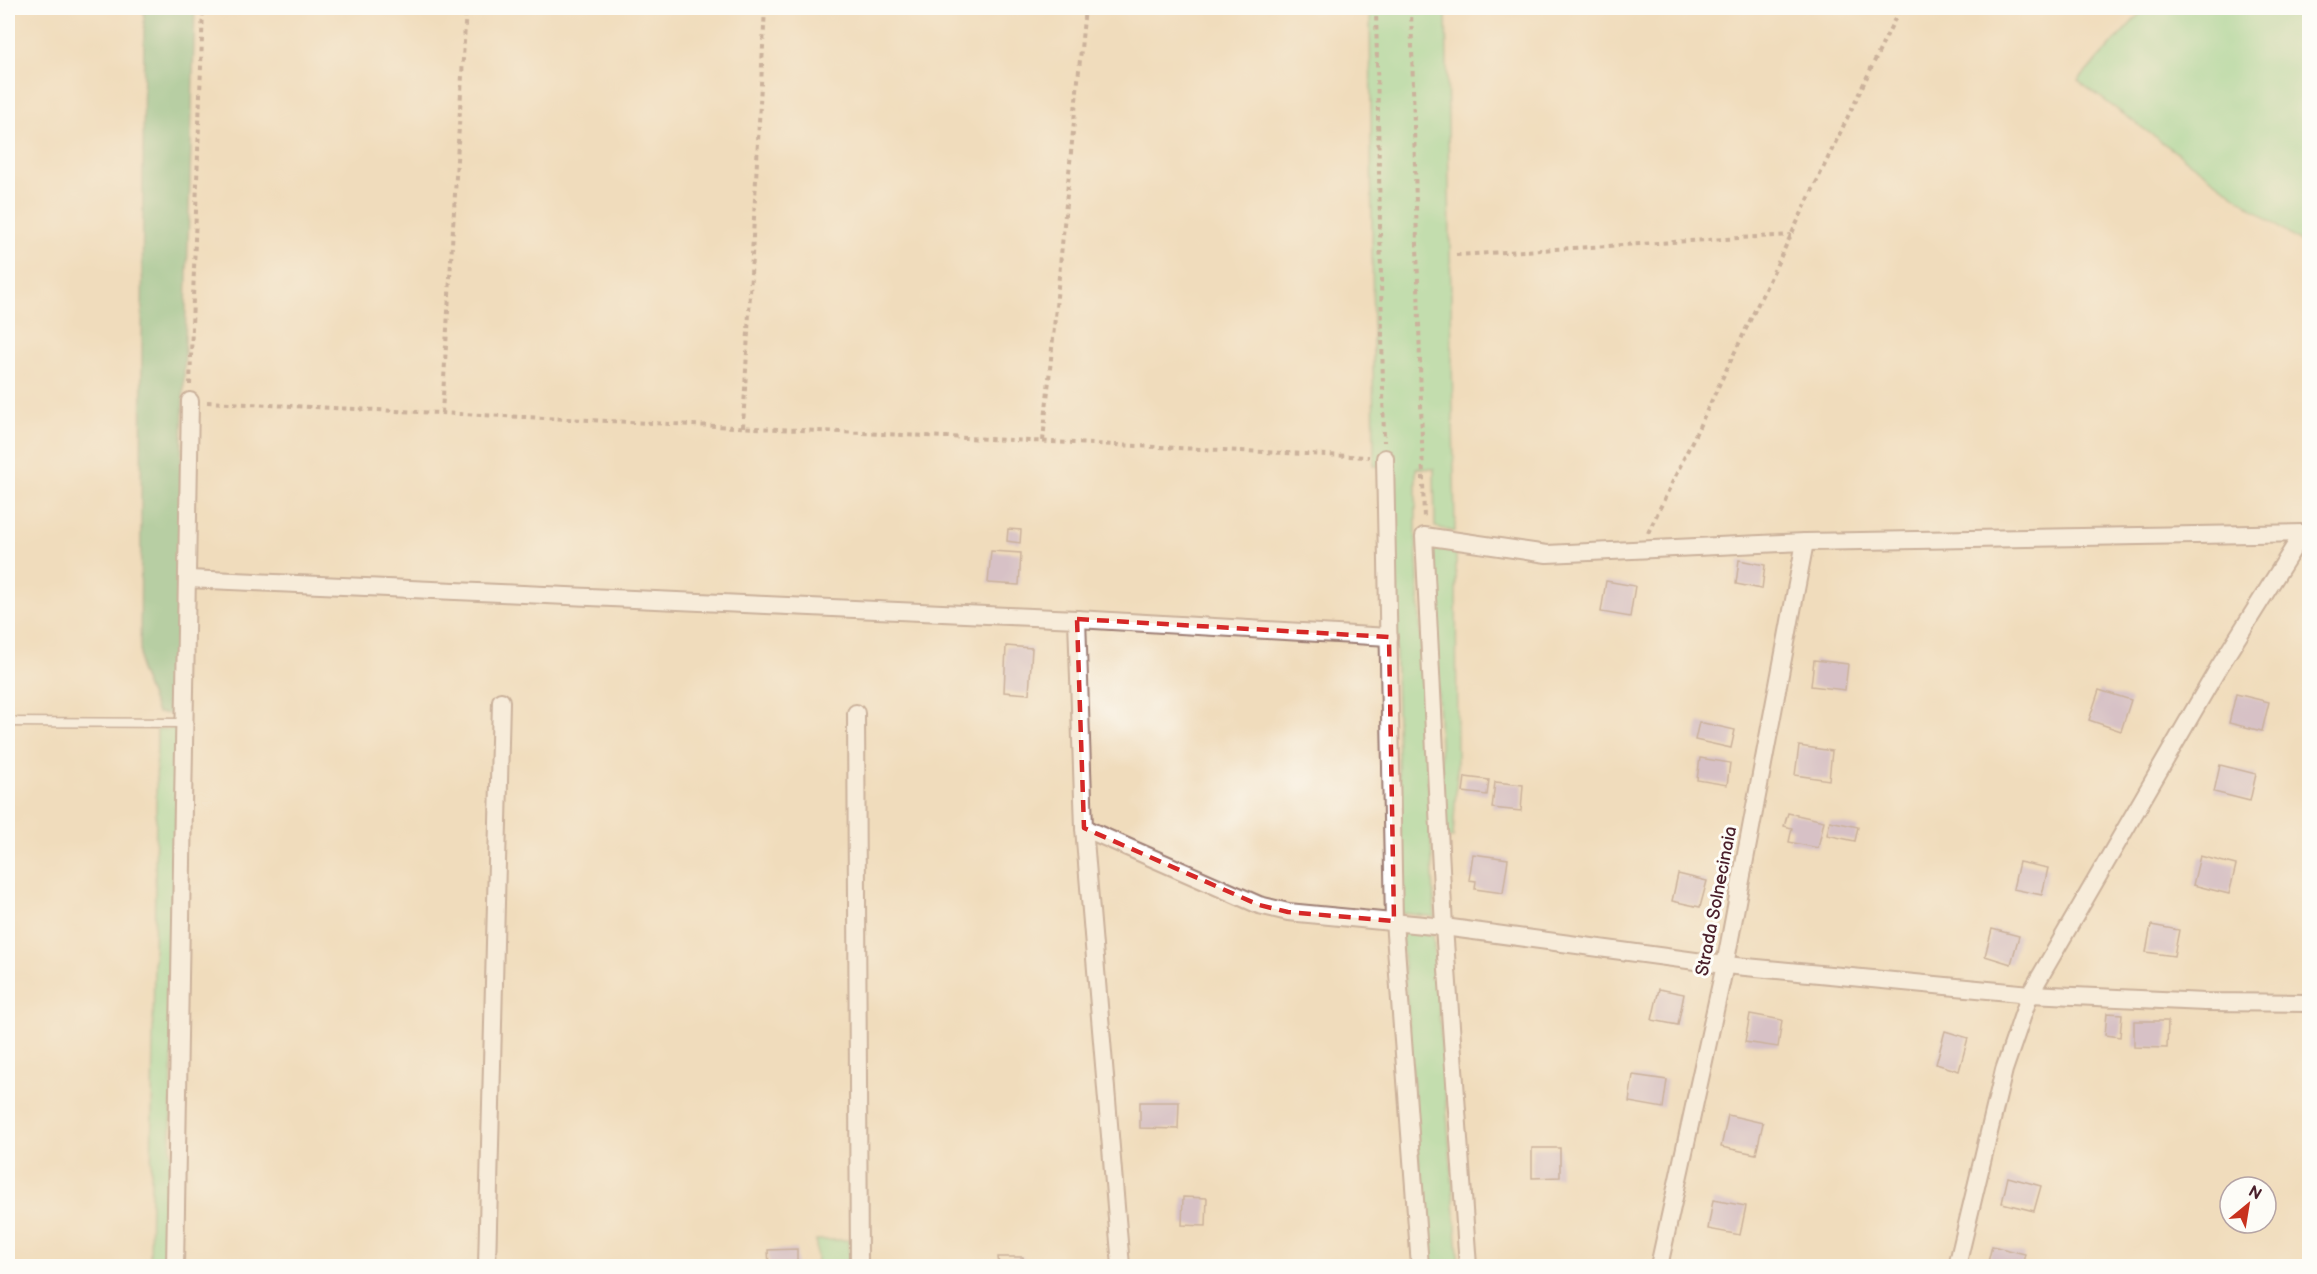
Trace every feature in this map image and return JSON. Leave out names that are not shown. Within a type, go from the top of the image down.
[{"type":"street","points":[[174,1266],[190,402]]},
{"type":"street","points":[[1385,458],[1394,921],[1420,1266]]},
{"type":"street","points":[[1468,1266],[1444,927],[1424,536],[1547,555],[1805,542],[2303,533],[2219,667],[2030,994],[2004,1070],[1957,1266]]},
{"type":"street","name":"Strada Solnecinaia","points":[[1659,1266],[1725,964],[1805,542]]},
{"type":"street","points":[[188,579],[1077,619],[1389,637]]},
{"type":"street","points":[[1077,619],[1084,828],[1121,1266]]},
{"type":"street","points":[[487,1266],[501,701]]},
{"type":"street","points":[[856,713],[859,1266]]},
{"type":"street","points":[[1084,828],[1259,905],[1288,912],[1394,921],[1725,964],[2030,994],[2310,1004]]},
{"type":"lane","points":[[8,722],[183,723]]},
{"type":"path","points":[[202,8],[190,402],[1385,458],[1376,8]]},
{"type":"path","points":[[442,413],[466,8]]},
{"type":"path","points":[[743,427],[765,8]]},
{"type":"path","points":[[1043,441],[1085,8]]},
{"type":"path","points":[[1411,8],[1424,536]]},
{"type":"path","points":[[1640,550],[1900,8]]},
{"type":"path","points":[[1456,255],[1791,235]]},
{"type":"highlighted area","points":[[1077,619],[1389,637],[1394,921],[1288,912],[1259,905],[1084,828]]},
{"type":"green space","points":[[144,8],[195,8],[174,714],[157,713],[140,670]]},
{"type":"green space","points":[[1370,8],[1446,8],[1455,532],[1435,527],[1434,469],[1416,468],[1416,536],[1435,917],[1401,913],[1392,467],[1374,466]]},
{"type":"green space","points":[[2145,8],[2309,8],[2309,249],[2078,81]]},
{"type":"green space","points":[[1431,542],[1456,549],[1457,773],[1453,838],[1444,837]]},
{"type":"green space","points":[[157,729],[177,729],[169,1266],[150,1266]]},
{"type":"green space","points":[[1401,930],[1433,935],[1459,1266],[1427,1266]]},
{"type":"green space","points":[[816,1240],[849,1240],[849,1266],[817,1266]]},
{"type":"building","points":[[1008,529],[1021,530],[1020,543],[1007,541]]},
{"type":"building","points":[[991,551],[1021,553],[1019,585],[988,583]]},
{"type":"building","points":[[1739,560],[1765,565],[1762,589],[1736,584]]},
{"type":"building","points":[[1606,581],[1635,586],[1630,617],[1601,612]]},
{"type":"building","points":[[1006,646],[1032,648],[1029,694],[1004,692]]},
{"type":"building","points":[[1814,660],[1848,664],[1845,690],[1811,686]]},
{"type":"building","points":[[2099,690],[2131,700],[2121,731],[2089,720]]},
{"type":"building","points":[[2236,694],[2269,702],[2262,731],[2229,723]]},
{"type":"building","points":[[1699,722],[1735,730],[1731,748],[1695,740]]},
{"type":"building","points":[[1799,746],[1832,751],[1829,780],[1795,775]]},
{"type":"building","points":[[1700,758],[1730,763],[1727,785],[1697,780]]},
{"type":"building","points":[[2220,765],[2256,774],[2250,801],[2214,792]]},
{"type":"building","points":[[1465,777],[1489,780],[1487,795],[1463,792]]},
{"type":"building","points":[[1495,782],[1523,785],[1521,811],[1492,808]]},
{"type":"building","points":[[1788,813],[1824,821],[1818,848],[1789,842],[1792,828],[1784,826]]},
{"type":"building","points":[[1830,821],[1858,827],[1855,841],[1827,835]]},
{"type":"building","points":[[1473,854],[1508,859],[1503,893],[1475,889],[1476,881],[1469,880]]},
{"type":"building","points":[[2200,856],[2236,865],[2229,894],[2193,885]]},
{"type":"building","points":[[2019,862],[2048,868],[2042,895],[2013,889]]},
{"type":"building","points":[[1678,874],[1707,881],[1700,907],[1672,901]]},
{"type":"building","points":[[2151,925],[2179,930],[2174,956],[2146,952]]},
{"type":"building","points":[[1992,929],[2019,936],[2011,964],[1985,956]]},
{"type":"building","points":[[1659,989],[1684,994],[1678,1025],[1652,1020]]},
{"type":"building","points":[[2107,1013],[2122,1014],[2120,1037],[2105,1035]]},
{"type":"building","points":[[1750,1014],[1782,1020],[1778,1047],[1745,1042]]},
{"type":"building","points":[[2134,1021],[2168,1021],[2167,1048],[2134,1047]]},
{"type":"building","points":[[1945,1031],[1968,1038],[1959,1071],[1936,1064]]},
{"type":"building","points":[[1633,1075],[1667,1080],[1663,1108],[1629,1102]]},
{"type":"building","points":[[1140,1102],[1179,1102],[1178,1129],[1140,1128]]},
{"type":"building","points":[[1728,1115],[1763,1123],[1756,1154],[1721,1147]]},
{"type":"building","points":[[1532,1148],[1560,1148],[1560,1177],[1532,1178]]},
{"type":"building","points":[[2008,1177],[2041,1186],[2034,1211],[2002,1203]]},
{"type":"building","points":[[1183,1197],[1207,1198],[1206,1226],[1182,1225]]},
{"type":"building","points":[[1713,1200],[1746,1206],[1740,1235],[1708,1229]]},
{"type":"building","points":[[1992,1246],[2025,1254],[2022,1266],[1987,1266]]},
{"type":"building","points":[[797,1249],[797,1266],[769,1266],[768,1250]]},
{"type":"building","points":[[998,1257],[1023,1257],[1024,1266],[999,1266]]}]
